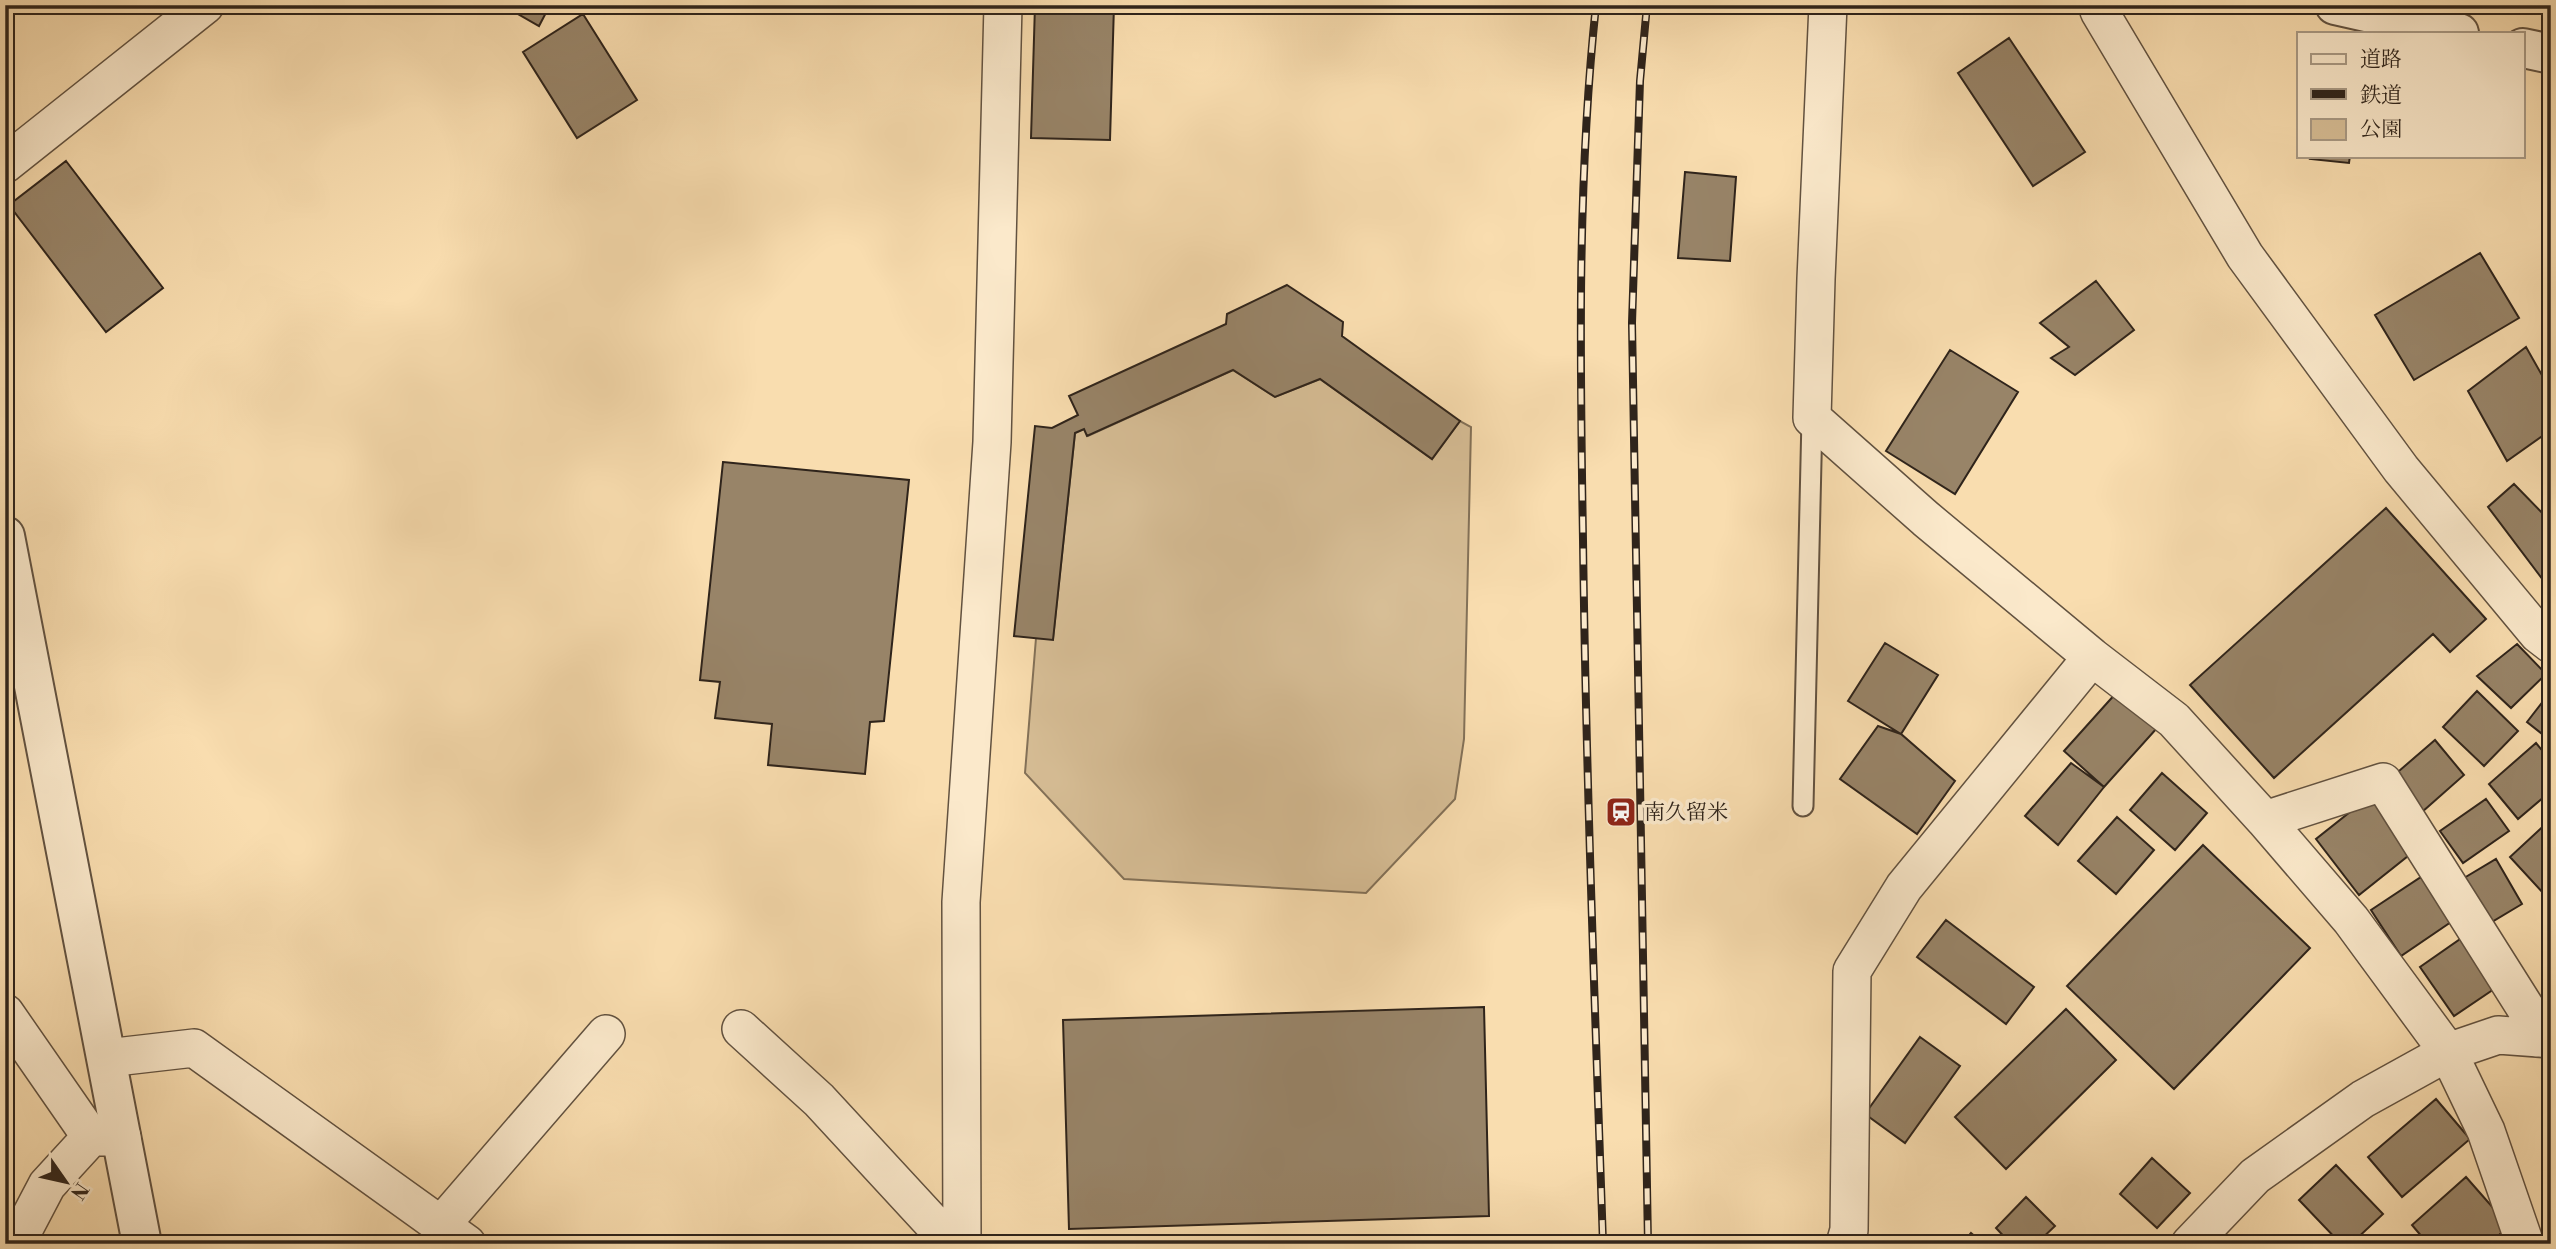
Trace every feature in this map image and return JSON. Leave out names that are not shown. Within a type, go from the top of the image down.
[{"type":"street","points":[[5,164],[205,5]]},
{"type":"street","points":[[962,1244],[961,902],[992,442],[1003,5]]},
{"type":"street","points":[[1828,5],[1815,279],[1812,418],[1926,519],[2092,657],[2174,720],[2265,820],[2351,920],[2448,1052],[2486,1131],[2525,1244]]},
{"type":"street","points":[[2099,5],[2099,11],[2245,256],[2401,469],[2538,634],[2551,644]]},
{"type":"street","points":[[2335,5],[2455,32]]},
{"type":"street","points":[[2524,48],[2551,54]]},
{"type":"street","points":[[5,536],[107,1058],[107,1137],[142,1244]]},
{"type":"street","points":[[1845,1244],[1849,1230],[1852,971],[1905,887],[2092,657]]},
{"type":"street","points":[[2265,820],[2383,782],[2544,1038]]},
{"type":"street","points":[[5,1013],[107,1137]]},
{"type":"street","points":[[741,1028],[819,1100],[953,1244]]},
{"type":"street","points":[[107,1058],[194,1048],[454,1234],[606,1034]]},
{"type":"street","points":[[2190,1244],[2255,1176],[2363,1099],[2448,1052],[2498,1035],[2544,1038]]},
{"type":"street","points":[[16,1244],[47,1185],[107,1137]]},
{"type":"lane","points":[[1803,806],[1812,418]]},
{"type":"green space","points":[[1233,370],[1275,397],[1320,379],[1432,459],[1460,421],[1471,427],[1464,739],[1455,799],[1366,893],[1124,879],[1025,773],[1036,638],[1053,639],[1075,433],[1084,429],[1088,436]]},
{"type":"building","points":[[502,5],[550,5],[539,26]]},
{"type":"building","points":[[1035,5],[1114,5],[1110,140],[1031,138]]},
{"type":"building","points":[[583,14],[637,100],[577,138],[523,52]]},
{"type":"building","points":[[2009,38],[2085,152],[2033,186],[1958,73]]},
{"type":"building","points":[[2310,158],[2350,158],[2349,163]]},
{"type":"building","points":[[66,161],[163,288],[106,332],[9,205]]},
{"type":"building","points":[[1685,172],[1736,177],[1730,261],[1678,258]]},
{"type":"building","points":[[2480,253],[2519,318],[2414,380],[2375,315]]},
{"type":"building","points":[[2096,281],[2134,330],[2075,375],[2051,358],[2069,347],[2040,323]]},
{"type":"building","points":[[1287,285],[1343,322],[1342,336],[1460,421],[1432,459],[1320,379],[1275,397],[1233,370],[1087,436],[1084,429],[1075,433],[1053,640],[1014,636],[1035,426],[1052,428],[1078,415],[1069,396],[1226,324],[1227,314]]},
{"type":"building","points":[[2526,347],[2551,391],[2551,430],[2507,461],[2468,391]]},
{"type":"building","points":[[1950,350],[2018,392],[1955,494],[1886,451]]},
{"type":"building","points":[[723,462],[909,480],[884,721],[870,722],[865,774],[768,765],[772,724],[715,718],[720,682],[700,680]]},
{"type":"building","points":[[2514,484],[2551,522],[2551,577],[2546,584],[2488,507]]},
{"type":"building","points":[[2386,508],[2486,619],[2450,652],[2433,634],[2274,778],[2190,685]]},
{"type":"building","points":[[1885,643],[1938,675],[1901,734],[1848,701]]},
{"type":"building","points":[[2517,644],[2546,674],[2511,708],[2477,676]]},
{"type":"building","points":[[2477,691],[2518,731],[2484,766],[2443,727]]},
{"type":"building","points":[[2551,691],[2551,741],[2527,722]]},
{"type":"building","points":[[2117,692],[2157,728],[2104,787],[2064,751]]},
{"type":"building","points":[[1878,726],[1901,734],[1955,781],[1917,834],[1840,779]]},
{"type":"building","points":[[2435,740],[2464,775],[2422,812],[2392,777]]},
{"type":"building","points":[[2536,743],[2551,761],[2551,791],[2518,819],[2489,784]]},
{"type":"building","points":[[2071,763],[2104,787],[2058,845],[2025,816]]},
{"type":"building","points":[[2162,773],[2207,813],[2175,850],[2130,810]]},
{"type":"building","points":[[2374,793],[2418,848],[2359,895],[2316,839]]},
{"type":"building","points":[[2486,799],[2509,831],[2463,863],[2440,831]]},
{"type":"building","points":[[2117,817],[2154,850],[2116,894],[2078,861]]},
{"type":"building","points":[[2551,819],[2551,890],[2545,895],[2510,857]]},
{"type":"building","points":[[2203,845],[2310,948],[2174,1089],[2067,986]]},
{"type":"building","points":[[2496,859],[2522,904],[2485,926],[2459,881]]},
{"type":"building","points":[[2421,877],[2451,922],[2401,956],[2371,910]]},
{"type":"building","points":[[1946,920],[2034,987],[2006,1024],[1917,957]]},
{"type":"building","points":[[2466,935],[2500,985],[2454,1016],[2420,967]]},
{"type":"building","points":[[1484,1007],[1489,1216],[1069,1229],[1063,1020]]},
{"type":"building","points":[[2066,1009],[2116,1060],[2006,1169],[1955,1117]]},
{"type":"building","points":[[1920,1037],[1960,1066],[1905,1143],[1865,1114]]},
{"type":"building","points":[[2436,1099],[2470,1139],[2402,1197],[2368,1157]]},
{"type":"building","points":[[2152,1158],[2190,1193],[2157,1228],[2120,1194]]},
{"type":"building","points":[[2336,1165],[2383,1214],[2351,1244],[2341,1244],[2299,1200]]},
{"type":"building","points":[[2466,1177],[2509,1226],[2489,1244],[2428,1244],[2412,1225]]},
{"type":"building","points":[[2026,1197],[2055,1226],[2036,1244],[2011,1244],[1996,1228]]},
{"type":"building","points":[[1971,1233],[1984,1244],[1962,1244]]},
{"type":"railway","points":[[1596,5],[1583,206],[1581,406],[1584,628],[1603,1244]]},
{"type":"railway","points":[[1647,5],[1640,81],[1632,323],[1648,1244]]},
{"type":"place","name":"南久留米","points":[[1621,812]]}]
